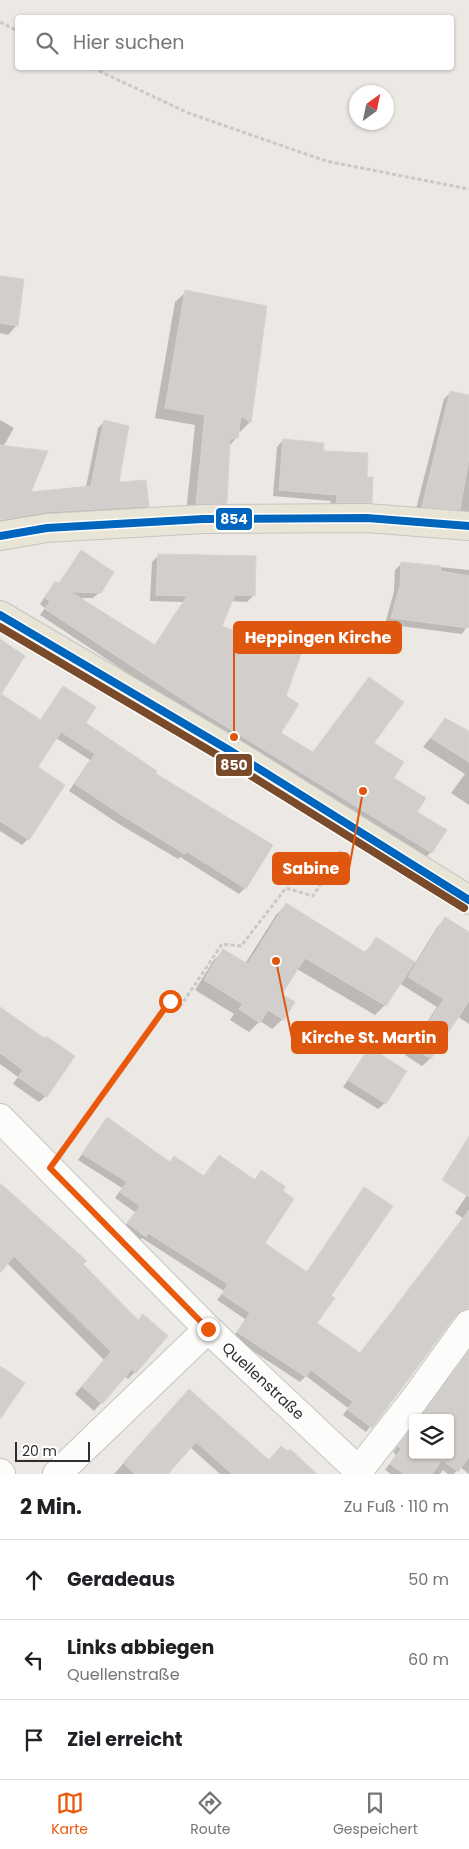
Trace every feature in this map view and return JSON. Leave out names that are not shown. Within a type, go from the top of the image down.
[{"type":"main road","points":[[0,536],[47,528],[203,519],[367,518],[469,526]]},
{"type":"main road","points":[[0,614],[228,750],[469,900]]},
{"type":"street","name":"Quellenstraße","points":[[0,1118],[208,1329],[357,1472]]},
{"type":"street","points":[[357,1472],[414,1400],[469,1324]]},
{"type":"street","points":[[57,1474],[208,1329]]},
{"type":"path","points":[[0,22],[15,30]]},
{"type":"path","points":[[97,70],[188,113],[326,161],[469,189]]},
{"type":"path","points":[[50,1168],[170,1001],[182,1004],[222,944],[240,946],[286,888],[313,896],[355,829]]},
{"type":"building","points":[[0,276],[24,279],[18,326],[0,323]]},
{"type":"building","points":[[185,290],[267,306],[251,423],[241,416],[238,438],[230,439],[227,503],[196,504],[205,415],[165,408]]},
{"type":"building","points":[[450,391],[469,395],[469,458],[460,510],[422,507]]},
{"type":"building","points":[[104,420],[129,426],[119,482],[146,480],[149,506],[46,512],[0,520],[0,445],[48,451],[31,492],[91,486]]},
{"type":"building","points":[[283,439],[324,443],[324,451],[368,453],[367,477],[373,477],[372,503],[336,503],[337,495],[279,490]]},
{"type":"building","points":[[81,550],[114,572],[101,593],[71,592],[155,645],[187,596],[156,595],[158,554],[256,556],[255,596],[235,595],[222,626],[301,654],[286,696],[299,704],[281,733],[313,752],[369,677],[404,702],[374,743],[404,762],[394,778],[426,798],[417,812],[447,830],[432,853],[194,707],[45,609],[50,601],[45,598],[55,581],[59,584]]},
{"type":"building","points":[[401,562],[441,566],[441,571],[469,576],[469,628],[391,618],[400,585]]},
{"type":"building","points":[[0,639],[25,656],[1,694],[41,720],[63,686],[96,707],[86,723],[157,771],[155,773],[273,845],[246,889],[186,851],[185,854],[126,818],[75,784],[95,754],[61,732],[38,767],[65,785],[29,840],[0,821]]},
{"type":"building","points":[[445,718],[469,731],[469,762],[431,738]]},
{"type":"building","points":[[286,903],[366,953],[376,937],[415,962],[386,1006],[305,958],[282,994],[295,1002],[284,1020],[268,1010],[260,1023],[239,1009],[243,1004],[204,980],[223,949],[248,964]]},
{"type":"building","points":[[445,917],[469,932],[469,1001],[431,1059],[412,1047],[444,999],[408,977]]},
{"type":"building","points":[[0,1007],[44,1038],[46,1036],[75,1056],[47,1097],[18,1077],[23,1070],[0,1053]]},
{"type":"building","points":[[369,1047],[407,1071],[386,1104],[348,1080]]},
{"type":"building","points":[[107,1117],[170,1162],[174,1156],[204,1176],[219,1155],[255,1180],[261,1170],[286,1187],[283,1191],[294,1199],[265,1243],[307,1272],[364,1187],[393,1206],[331,1296],[335,1298],[317,1323],[360,1353],[469,1210],[469,1309],[462,1310],[456,1315],[372,1428],[347,1409],[353,1402],[311,1370],[306,1377],[237,1332],[250,1313],[222,1294],[228,1284],[148,1233],[146,1237],[127,1223],[140,1206],[120,1192],[127,1182],[82,1154]]},
{"type":"building","points":[[469,1136],[469,1197],[442,1180]]},
{"type":"building","points":[[0,1183],[87,1261],[83,1264],[138,1320],[143,1314],[168,1336],[136,1373],[132,1369],[102,1404],[82,1386],[111,1352],[14,1256],[0,1273]]},
{"type":"building","points":[[469,1351],[469,1457],[458,1472],[442,1460],[432,1474],[404,1474],[390,1464],[401,1449],[398,1446],[409,1432],[409,1459],[454,1459],[454,1414],[423,1414]]},
{"type":"building","points":[[0,1366],[25,1383],[0,1419]]},
{"type":"building","points":[[189,1389],[269,1460],[281,1446],[288,1451],[290,1449],[317,1474],[232,1474],[196,1442],[168,1474],[135,1474],[123,1463]]},
{"type":"transit line","name":"854","points":[[0,536],[47,528],[203,519],[367,518],[469,526]]},
{"type":"transit line","name":"854","points":[[0,615],[229,750],[469,900]]},
{"type":"transit line","name":"850","points":[[0,627],[224,759],[464,908]]},
{"type":"place","name":"Heppingen Kirche","points":[[234,737]]},
{"type":"place","name":"Sabine","points":[[363,791]]},
{"type":"place","name":"Kirche St. Martin","points":[[276,961]]},
{"type":"route","points":[[170,1001],[50,1168],[208,1329]]}]
